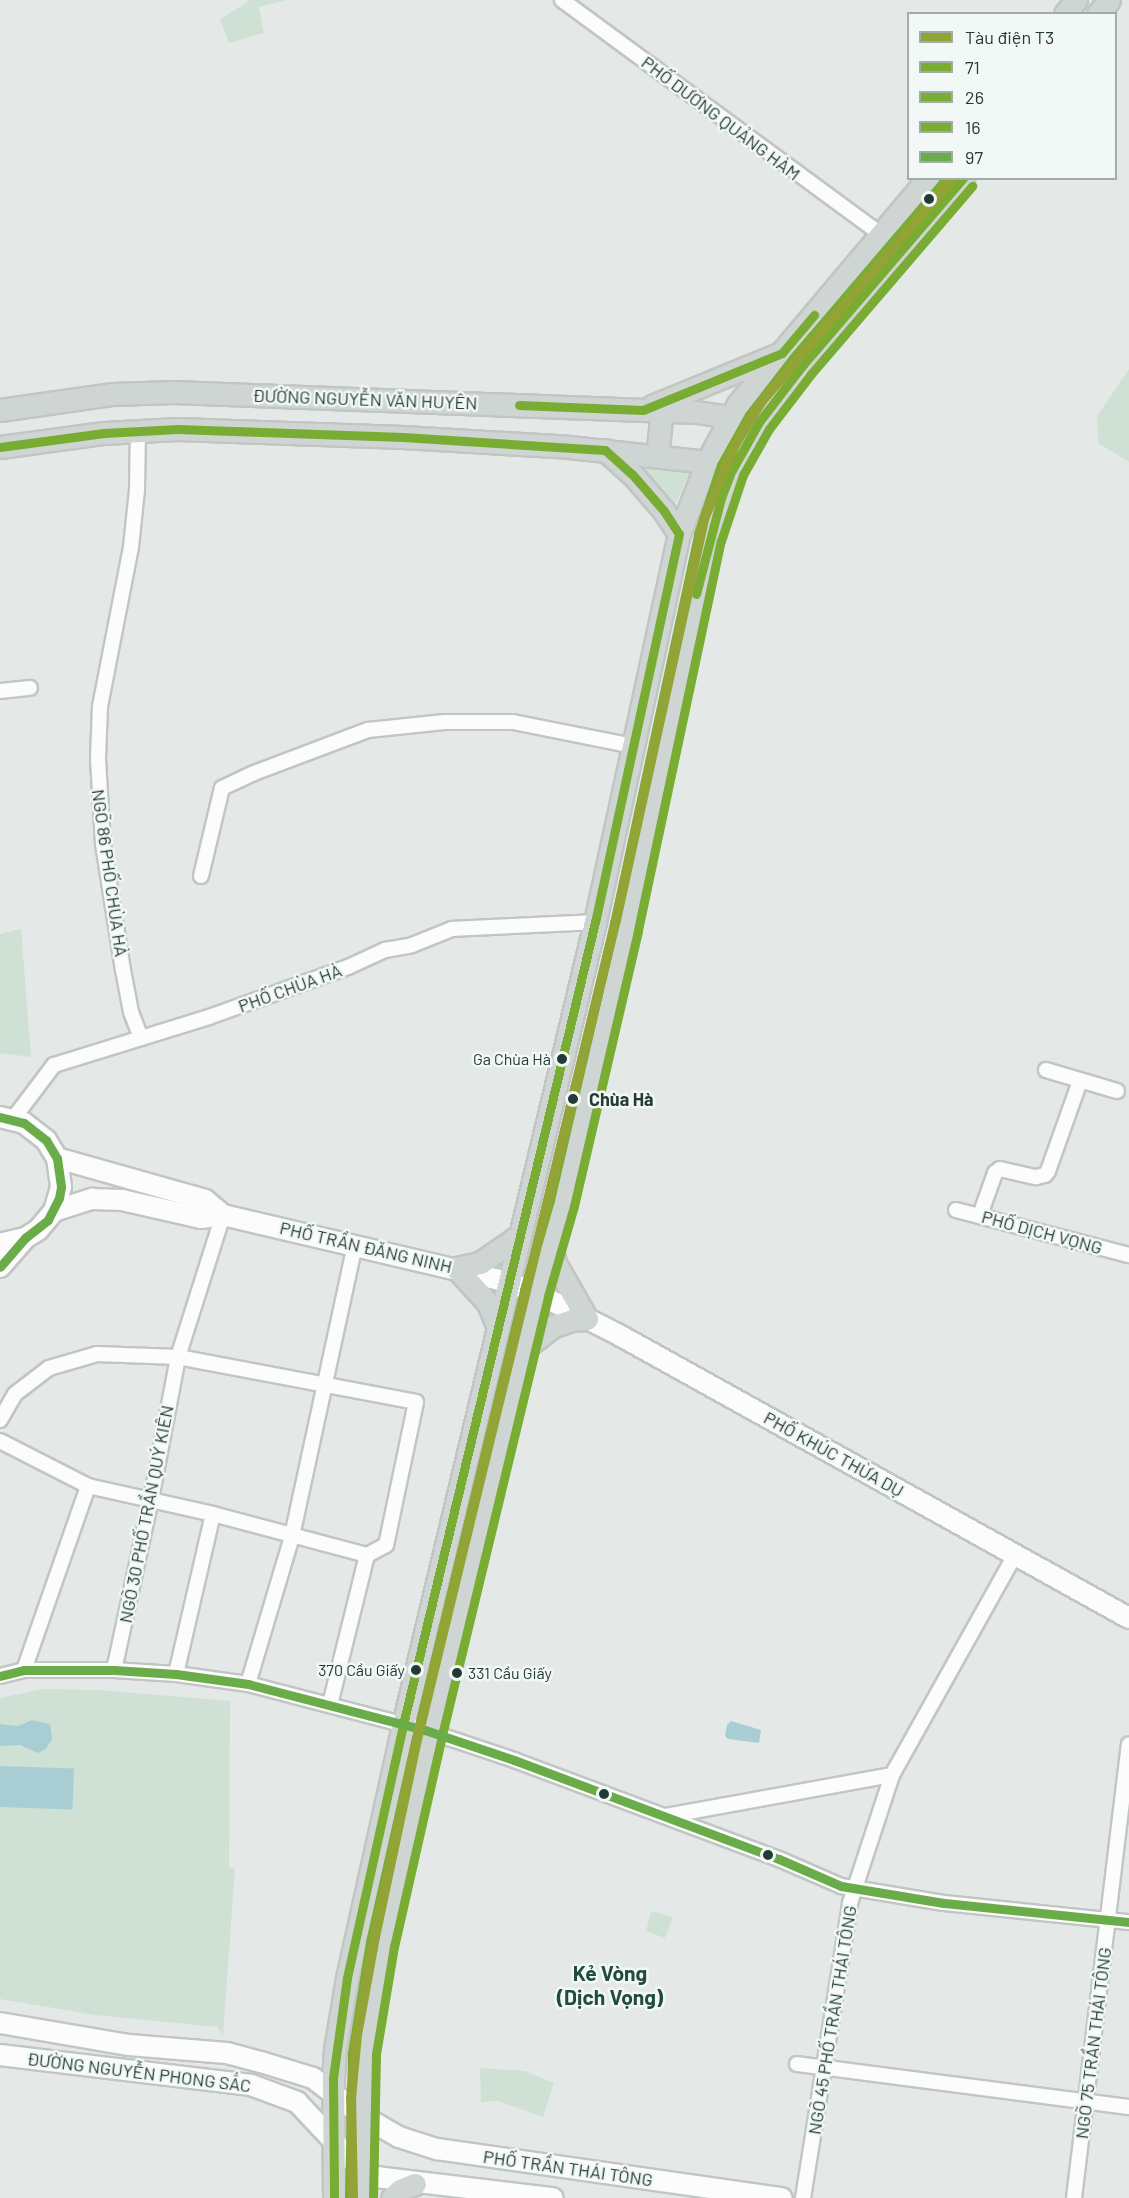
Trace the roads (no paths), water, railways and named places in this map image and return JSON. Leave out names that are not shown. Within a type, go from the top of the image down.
[{"type":"main road","points":[[1067,12],[1076,0]]},
{"type":"main road","points":[[1100,12],[1109,0]]},
{"type":"main road","points":[[334,2198],[332,2138],[335,2049],[356,1938],[403,1725],[507,1282],[595,922],[679,534],[707,462],[730,417],[926,180]]},
{"type":"main road","points":[[361,2198],[364,2053],[382,1945],[430,1732],[626,927],[709,538],[721,498],[745,445],[802,366],[961,180]]},
{"type":"main road","points":[[657,456],[653,410],[782,353]]},
{"type":"main road","name":"ĐƯỜNG NGUYỄN VĂN HUYÊN","points":[[0,410],[113,394],[174,393],[653,410],[697,412],[730,417]]},
{"type":"main road","name":"ĐƯỜNG NGUYỄN VĂN HUYÊN","points":[[0,447],[138,430],[371,436],[605,450],[707,462]]},
{"type":"main road","points":[[605,450],[632,474],[664,511],[679,534]]},
{"type":"main road","points":[[646,684],[676,690]]},
{"type":"main road","points":[[0,1267],[54,1211],[61,1187],[57,1158],[46,1140],[34,1128],[4,1115]]},
{"type":"main road","name":"PHỐ TRẦN ĐĂNG NINH","points":[[57,1158],[205,1200],[224,1215]]},
{"type":"main road","name":"PHỐ TRẦN ĐĂNG NINH","points":[[54,1211],[92,1199],[122,1200],[201,1218],[224,1215],[456,1268],[507,1282],[536,1293]]},
{"type":"main road","points":[[456,1268],[480,1263],[519,1236]]},
{"type":"main road","points":[[0,1244],[26,1238]]},
{"type":"main road","points":[[523,1349],[554,1326],[572,1320],[587,1319],[555,1263],[550,1245]]},
{"type":"main road","points":[[456,1268],[488,1303],[498,1328]]},
{"type":"main road","name":"PHỐ KHÚC THỪA DỤ","points":[[536,1293],[1129,1618]]},
{"type":"main road","points":[[356,1938],[382,1945]]},
{"type":"main road","points":[[5,2056],[7,2024]]},
{"type":"main road","name":"ĐƯỜNG NGUYỄN PHONG SẮC","points":[[7,2024],[129,2045],[227,2053],[313,2078],[361,2115]]},
{"type":"main road","name":"ĐƯỜNG NGUYỄN PHONG SẮC","points":[[5,2056],[251,2085],[297,2102],[360,2169]]},
{"type":"main road","name":"PHỐ TRẦN THÁI TÔNG","points":[[361,2115],[399,2137],[437,2149],[782,2198]]},
{"type":"main road","name":"PHỐ TRẦN THÁI TÔNG","points":[[360,2169],[375,2177],[415,2184],[554,2198]]},
{"type":"main road","points":[[392,2198],[415,2184]]},
{"type":"street","name":"PHỐ DƯƠNG QUẢNG HÀM","points":[[562,0],[881,234]]},
{"type":"street","name":"NGÕ 86 PHỐ CHÙA HÀ","points":[[138,430],[137,490],[131,547],[100,706],[98,791],[103,844],[123,970],[131,1012],[141,1038]]},
{"type":"street","points":[[0,691],[30,688]]},
{"type":"street","points":[[201,876],[222,788],[254,772],[369,730],[445,722],[513,722],[633,746]]},
{"type":"street","name":"PHỐ CHÙA HÀ","points":[[4,1115],[54,1065],[209,1017],[348,968],[385,950],[412,945],[452,929],[595,922]]},
{"type":"street","points":[[1046,1070],[1117,1091]]},
{"type":"street","points":[[980,1215],[995,1173],[1000,1169],[1036,1177],[1045,1175],[1048,1171],[1080,1081]]},
{"type":"street","name":"PHỐ DỊCH VỌNG","points":[[956,1210],[1129,1256]]},
{"type":"street","name":"NGÕ 30 PHỐ TRẦN QUÝ KIÊN","points":[[114,1670],[151,1499],[178,1357],[224,1215]]},
{"type":"street","points":[[248,1684],[292,1536],[327,1386],[355,1245]]},
{"type":"street","points":[[0,1420],[15,1394],[49,1368],[97,1354],[178,1357],[416,1402],[386,1545],[367,1555],[213,1514],[88,1486],[0,1441]]},
{"type":"street","points":[[24,1670],[88,1486]]},
{"type":"street","points":[[176,1674],[213,1514]]},
{"type":"street","points":[[330,1704],[367,1555]]},
{"type":"street","name":"NGÕ 45 PHỐ TRẦN THÁI TÔNG","points":[[803,2198],[850,1903],[892,1774],[1015,1555]]},
{"type":"street","points":[[0,1676],[24,1670],[114,1670],[176,1674],[248,1684],[430,1732],[514,1760],[855,1890],[944,1903],[1129,1922]]},
{"type":"street","name":"NGÕ 75 TRẦN THÁI TÔNG","points":[[1074,2198],[1129,1744]]},
{"type":"street","points":[[664,1816],[892,1774]]},
{"type":"street","points":[[797,2064],[1129,2106]]},
{"type":"water","points":[[32,1720],[50,1724],[52,1739],[46,1749],[38,1753],[20,1745],[0,1746],[0,1724],[18,1726]]},
{"type":"water","points":[[731,1721],[761,1730],[759,1743],[728,1739],[725,1736],[727,1725]]},
{"type":"water","points":[[0,1766],[74,1769],[73,1810],[0,1807]]},
{"type":"metro line","name":"T3","points":[[353,2198],[351,2098],[357,2035],[375,1937],[416,1744],[616,920],[704,519],[735,445],[762,401],[951,180]]},
{"type":"place","name":"Ga Chùa Hà","points":[[562,1059]]},
{"type":"place","name":"Chùa Hà","points":[[573,1099]]},
{"type":"place","name":"370 Cầu Giấy","points":[[416,1670]]},
{"type":"place","name":"331 Cầu Giấy","points":[[457,1673]]},
{"type":"district","name":"Kẻ Vòng (Dịch Vọng)","points":[[610,1985]]}]
